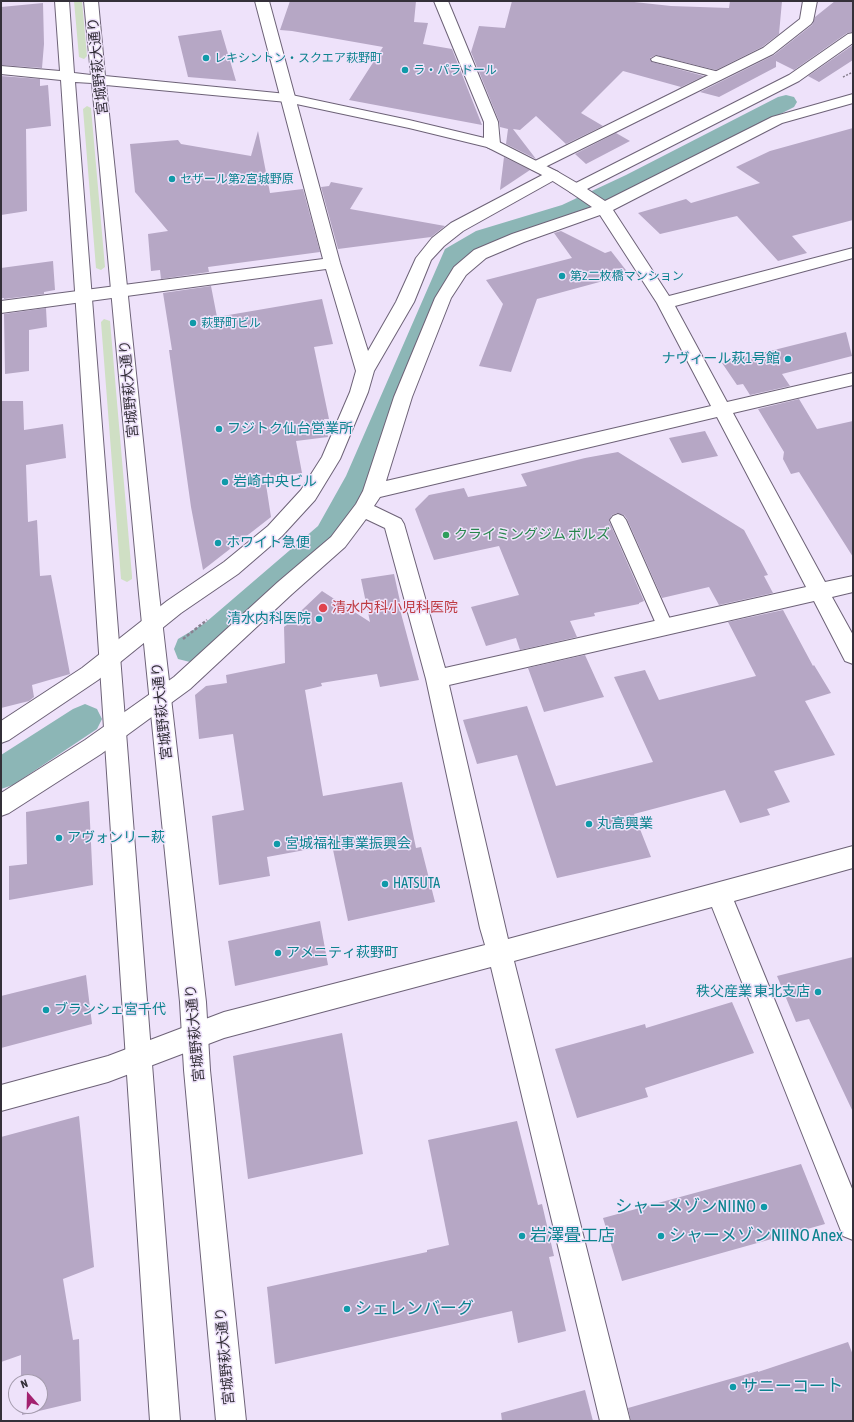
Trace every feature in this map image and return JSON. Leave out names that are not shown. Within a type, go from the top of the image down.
[{"type":"street","name":"宮城野萩大通り","points":[[62,1],[140,1057],[165,1421]]},
{"type":"street","name":"宮城野萩大通り","points":[[91,1],[195,1036],[231,1421]]},
{"type":"street","points":[[262,1],[332,263],[365,371]]},
{"type":"street","points":[[441,1],[491,122],[492,144]]},
{"type":"street","points":[[536,166],[768,51],[806,21],[810,1]]},
{"type":"street","points":[[577,190],[794,78],[853,37]]},
{"type":"street","points":[[1,70],[287,98],[409,124],[492,144],[553,174],[604,208],[666,303],[853,655]]},
{"type":"street","points":[[1,806],[93,747],[182,683],[338,542],[368,500],[403,397],[443,298],[460,271],[480,254],[518,238],[604,208],[777,120],[850,103]]},
{"type":"street","points":[[1,733],[90,674],[153,626],[174,607],[231,568],[275,531],[308,495],[331,459],[359,392],[365,371],[405,302],[424,258],[438,242],[457,227],[553,174]]},
{"type":"street","points":[[666,303],[853,253]]},
{"type":"street","points":[[1,307],[332,263]]},
{"type":"street","points":[[368,500],[723,409],[853,379]]},
{"type":"street","points":[[368,500],[394,524],[437,679],[492,928],[500,953],[615,1421]]},
{"type":"street","points":[[437,679],[853,584]]},
{"type":"street","points":[[1,1098],[108,1069],[224,1025],[500,953],[853,857]]},
{"type":"street","points":[[719,893],[853,1226]]},
{"type":"lane","points":[[656,59],[719,75]]},
{"type":"lane","points":[[618,520],[665,626]]},
{"type":"path","points":[[178,642],[209,619]]},
{"type":"green space","points":[[74,1],[82,1],[87,56],[84,59],[79,57]]},
{"type":"green space","points":[[87,106],[91,108],[105,267],[101,270],[96,268],[83,109]]},
{"type":"green space","points":[[104,319],[110,321],[132,576],[132,579],[127,582],[121,579],[101,322]]},
{"type":"building","points":[[290,1],[416,1],[414,22],[428,23],[423,44],[452,49],[482,125],[349,100],[383,47],[280,30]]},
{"type":"building","points":[[512,1],[625,1],[671,6],[729,8],[730,1],[782,1],[779,34],[762,47],[716,70],[656,55],[650,58],[652,62],[704,76],[681,87],[623,71],[581,113],[603,126],[566,144],[536,116],[520,130],[513,129],[536,159],[506,144],[508,129],[500,127],[499,121],[471,52],[479,26],[505,28]]},
{"type":"building","points":[[835,1],[853,1],[853,32],[847,33],[794,70],[776,61],[776,67],[719,97],[700,92],[774,55],[812,25],[815,17]]},
{"type":"building","points":[[43,3],[44,44],[42,68],[1,65],[1,7]]},
{"type":"building","name":"レキシントン・スクエア萩野町","points":[[221,30],[236,81],[188,77],[178,36]]},
{"type":"building","points":[[853,45],[853,60],[819,82],[808,76]]},
{"type":"building","points":[[1,76],[40,79],[40,86],[48,85],[51,126],[26,129],[27,211],[1,215]]},
{"type":"building","points":[[853,128],[853,220],[792,236],[807,253],[778,261],[737,216],[660,234],[638,213],[686,199],[691,203],[760,183],[736,167],[770,151]]},
{"type":"building","points":[[258,131],[270,193],[303,189],[320,252],[208,267],[209,272],[161,279],[160,270],[151,271],[148,234],[168,231],[135,192],[130,144],[178,140],[181,144],[251,156]]},
{"type":"building","points":[[616,133],[630,141],[586,164],[575,154]]},
{"type":"building","points":[[504,157],[530,170],[500,190]]},
{"type":"building","points":[[331,182],[363,188],[350,209],[445,226],[431,237],[338,249],[321,187],[329,186]]},
{"type":"building","name":"第2二枚橋マンション","points":[[561,231],[605,253],[611,251],[629,274],[537,299],[511,372],[479,366],[503,304],[486,280],[572,258],[554,233]]},
{"type":"building","points":[[53,261],[55,290],[44,292],[44,294],[4,299],[1,298],[1,268]]},
{"type":"building","points":[[211,286],[217,317],[322,299],[333,344],[314,347],[329,419],[324,419],[328,437],[296,441],[302,473],[265,478],[271,517],[203,570],[191,507],[169,350],[172,350],[163,293]]},
{"type":"building","points":[[46,308],[47,327],[29,330],[29,371],[5,374],[4,314]]},
{"type":"building","name":"ナヴィール萩1号館","points":[[846,332],[852,356],[782,374],[790,386],[750,395],[743,384],[737,385],[722,363]]},
{"type":"building","points":[[799,399],[817,429],[853,421],[853,557],[799,472],[791,474],[783,459],[784,452],[758,409]]},
{"type":"building","points":[[1,401],[23,401],[24,430],[63,424],[66,458],[26,465],[28,522],[37,520],[40,576],[51,575],[70,674],[32,685],[34,697],[29,701],[1,708]]},
{"type":"building","points":[[705,431],[718,456],[682,463],[669,438]]},
{"type":"building","points":[[618,452],[744,530],[768,575],[764,576],[773,593],[719,605],[709,587],[662,598],[627,519],[624,515],[617,513],[612,515],[609,521],[644,601],[639,604],[594,613],[595,616],[570,621],[577,637],[520,650],[516,638],[486,646],[471,607],[519,595],[499,546],[434,560],[415,509],[429,495],[464,488],[468,497],[527,486],[521,474],[585,458]]},
{"type":"building","points":[[394,574],[401,606],[399,606],[419,680],[380,687],[377,674],[321,683],[322,686],[305,690],[323,796],[402,782],[416,848],[421,847],[435,902],[348,921],[332,845],[267,857],[270,876],[219,885],[212,816],[244,810],[233,734],[199,739],[195,695],[206,686],[227,683],[226,675],[285,663],[284,627],[322,591],[370,622],[361,579]]},
{"type":"building","points":[[783,610],[813,666],[814,665],[831,693],[805,701],[835,755],[774,771],[790,802],[767,809],[770,815],[740,823],[725,790],[634,814],[651,857],[557,878],[517,755],[477,764],[463,720],[527,706],[556,786],[653,762],[614,677],[645,670],[659,700],[756,676],[728,622]]},
{"type":"building","points":[[585,655],[604,697],[544,712],[528,668]]},
{"type":"building","name":"アヴォンリー萩","points":[[89,801],[93,885],[9,900],[9,866],[27,864],[26,812]]},
{"type":"building","name":"アメニティ萩野町","points":[[320,921],[328,965],[235,986],[228,941]]},
{"type":"building","points":[[853,957],[853,1112],[809,1019],[796,1022],[777,976]]},
{"type":"building","name":"ブランシェ宮千代","points":[[86,975],[92,1024],[1,1048],[1,996]]},
{"type":"building","points":[[732,1002],[754,1053],[645,1088],[648,1097],[577,1118],[555,1049],[645,1024],[646,1028]]},
{"type":"building","points":[[342,1033],[363,1154],[248,1179],[233,1056]]},
{"type":"building","points":[[79,1116],[94,1267],[63,1279],[73,1340],[79,1339],[81,1401],[48,1409],[48,1374],[21,1374],[21,1355],[1,1362],[1,1137]]},
{"type":"building","points":[[517,1121],[538,1205],[542,1204],[554,1256],[549,1257],[566,1331],[518,1343],[512,1311],[275,1364],[267,1287],[427,1252],[427,1250],[449,1245],[428,1140]]},
{"type":"building","points":[[801,1164],[825,1224],[622,1281],[603,1218]]},
{"type":"building","points":[[848,1342],[853,1355],[853,1421],[631,1421],[628,1408],[758,1372]]},
{"type":"building","points":[[585,1390],[593,1421],[502,1421],[501,1413]]},
{"type":"waterway","points":[[190,649],[216,632],[329,534],[361,477],[454,255],[485,237],[571,210],[634,180],[786,102]]},
{"type":"waterway","points":[[1,774],[85,719]]},
{"type":"place","name":"レキシントン・スクエア萩野町","points":[[206,58]]},
{"type":"place","name":"ラ・パラドール","points":[[405,70]]},
{"type":"place","name":"セザール第2宮城野原","points":[[172,179]]},
{"type":"place","name":"第2二枚橋マンション","points":[[562,276]]},
{"type":"place","name":"萩野町ビル","points":[[193,323]]},
{"type":"place","name":"ナヴィール萩1号館","points":[[788,359]]},
{"type":"place","name":"フジトク仙台営業所","points":[[219,429]]},
{"type":"place","name":"岩崎中央ビル","points":[[225,482]]},
{"type":"place","name":"クライミングジム ボルズ","points":[[446,535]]},
{"type":"place","name":"ホワイト急便","points":[[218,543]]},
{"type":"place","name":"清水内科小児科医院","points":[[323,608]]},
{"type":"place","name":"清水内科医院","points":[[319,619]]},
{"type":"place","name":"丸高興業","points":[[589,824]]},
{"type":"place","name":"アヴォンリー萩","points":[[59,838]]},
{"type":"place","name":"宮城福祉事業振興会","points":[[277,844]]},
{"type":"place","name":"HATSUTA","points":[[385,884]]},
{"type":"place","name":"アメニティ萩野町","points":[[278,953]]},
{"type":"place","name":"秩父産業 東北支店","points":[[818,992]]},
{"type":"place","name":"ブランシェ宮千代","points":[[46,1010]]},
{"type":"place","name":"シャーメゾンNIINO","points":[[764,1207]]},
{"type":"place","name":"岩澤畳工店","points":[[522,1236]]},
{"type":"place","name":"シャーメゾンNIINO Anex","points":[[661,1236]]},
{"type":"place","name":"シェレンバーグ","points":[[347,1309]]},
{"type":"place","name":"サニーコート","points":[[733,1387]]}]
